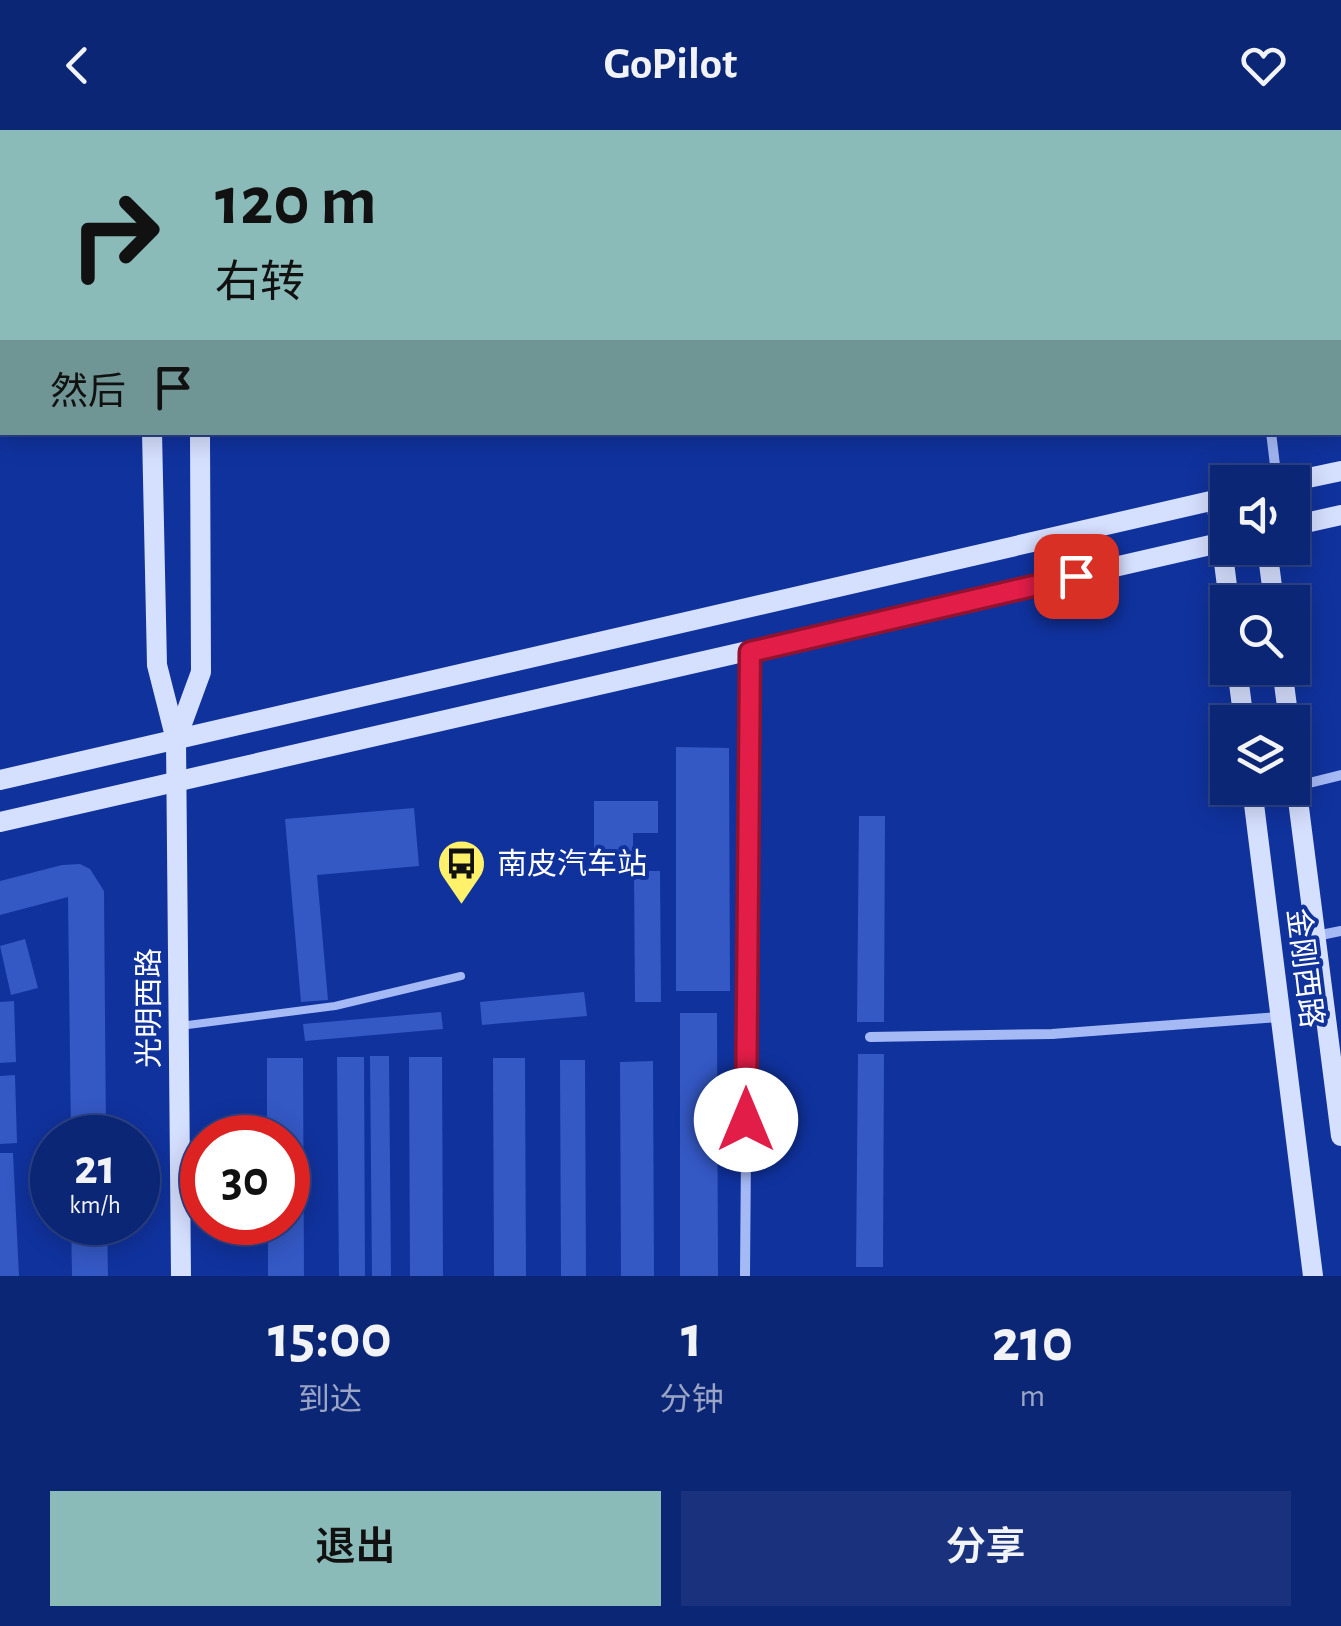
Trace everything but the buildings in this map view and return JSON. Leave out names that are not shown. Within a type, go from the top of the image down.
[{"type":"main road","points":[[152,435],[157,666],[176,740]]},
{"type":"main road","points":[[176,740],[201,672],[200,435]]},
{"type":"main road","points":[[1310,477],[1341,470]]},
{"type":"main road","points":[[0,780],[1210,501]]},
{"type":"main road","points":[[1310,522],[1341,515]]},
{"type":"main road","points":[[0,822],[1210,545]]},
{"type":"main road","name":"光明西路","points":[[176,740],[181,1276]]},
{"type":"main road","name":"金刚西路","points":[[1254,805],[1314,1276]]},
{"type":"main road","name":"金刚西路","points":[[1299,805],[1341,1136]]},
{"type":"street","points":[[1271,435],[1274,465]]},
{"type":"street","points":[[745,1276],[750,652]]},
{"type":"street","points":[[1310,783],[1341,775]]},
{"type":"street","points":[[1316,936],[1341,931]]},
{"type":"street","points":[[870,1036],[1052,1034],[1281,1017]]},
{"type":"lane","points":[[179,1026],[336,1006],[460,976]]},
{"type":"place","name":"南皮汽车站","points":[[462,906]]},
{"type":"route","points":[[746,1120],[750,652],[1076,576]]}]
